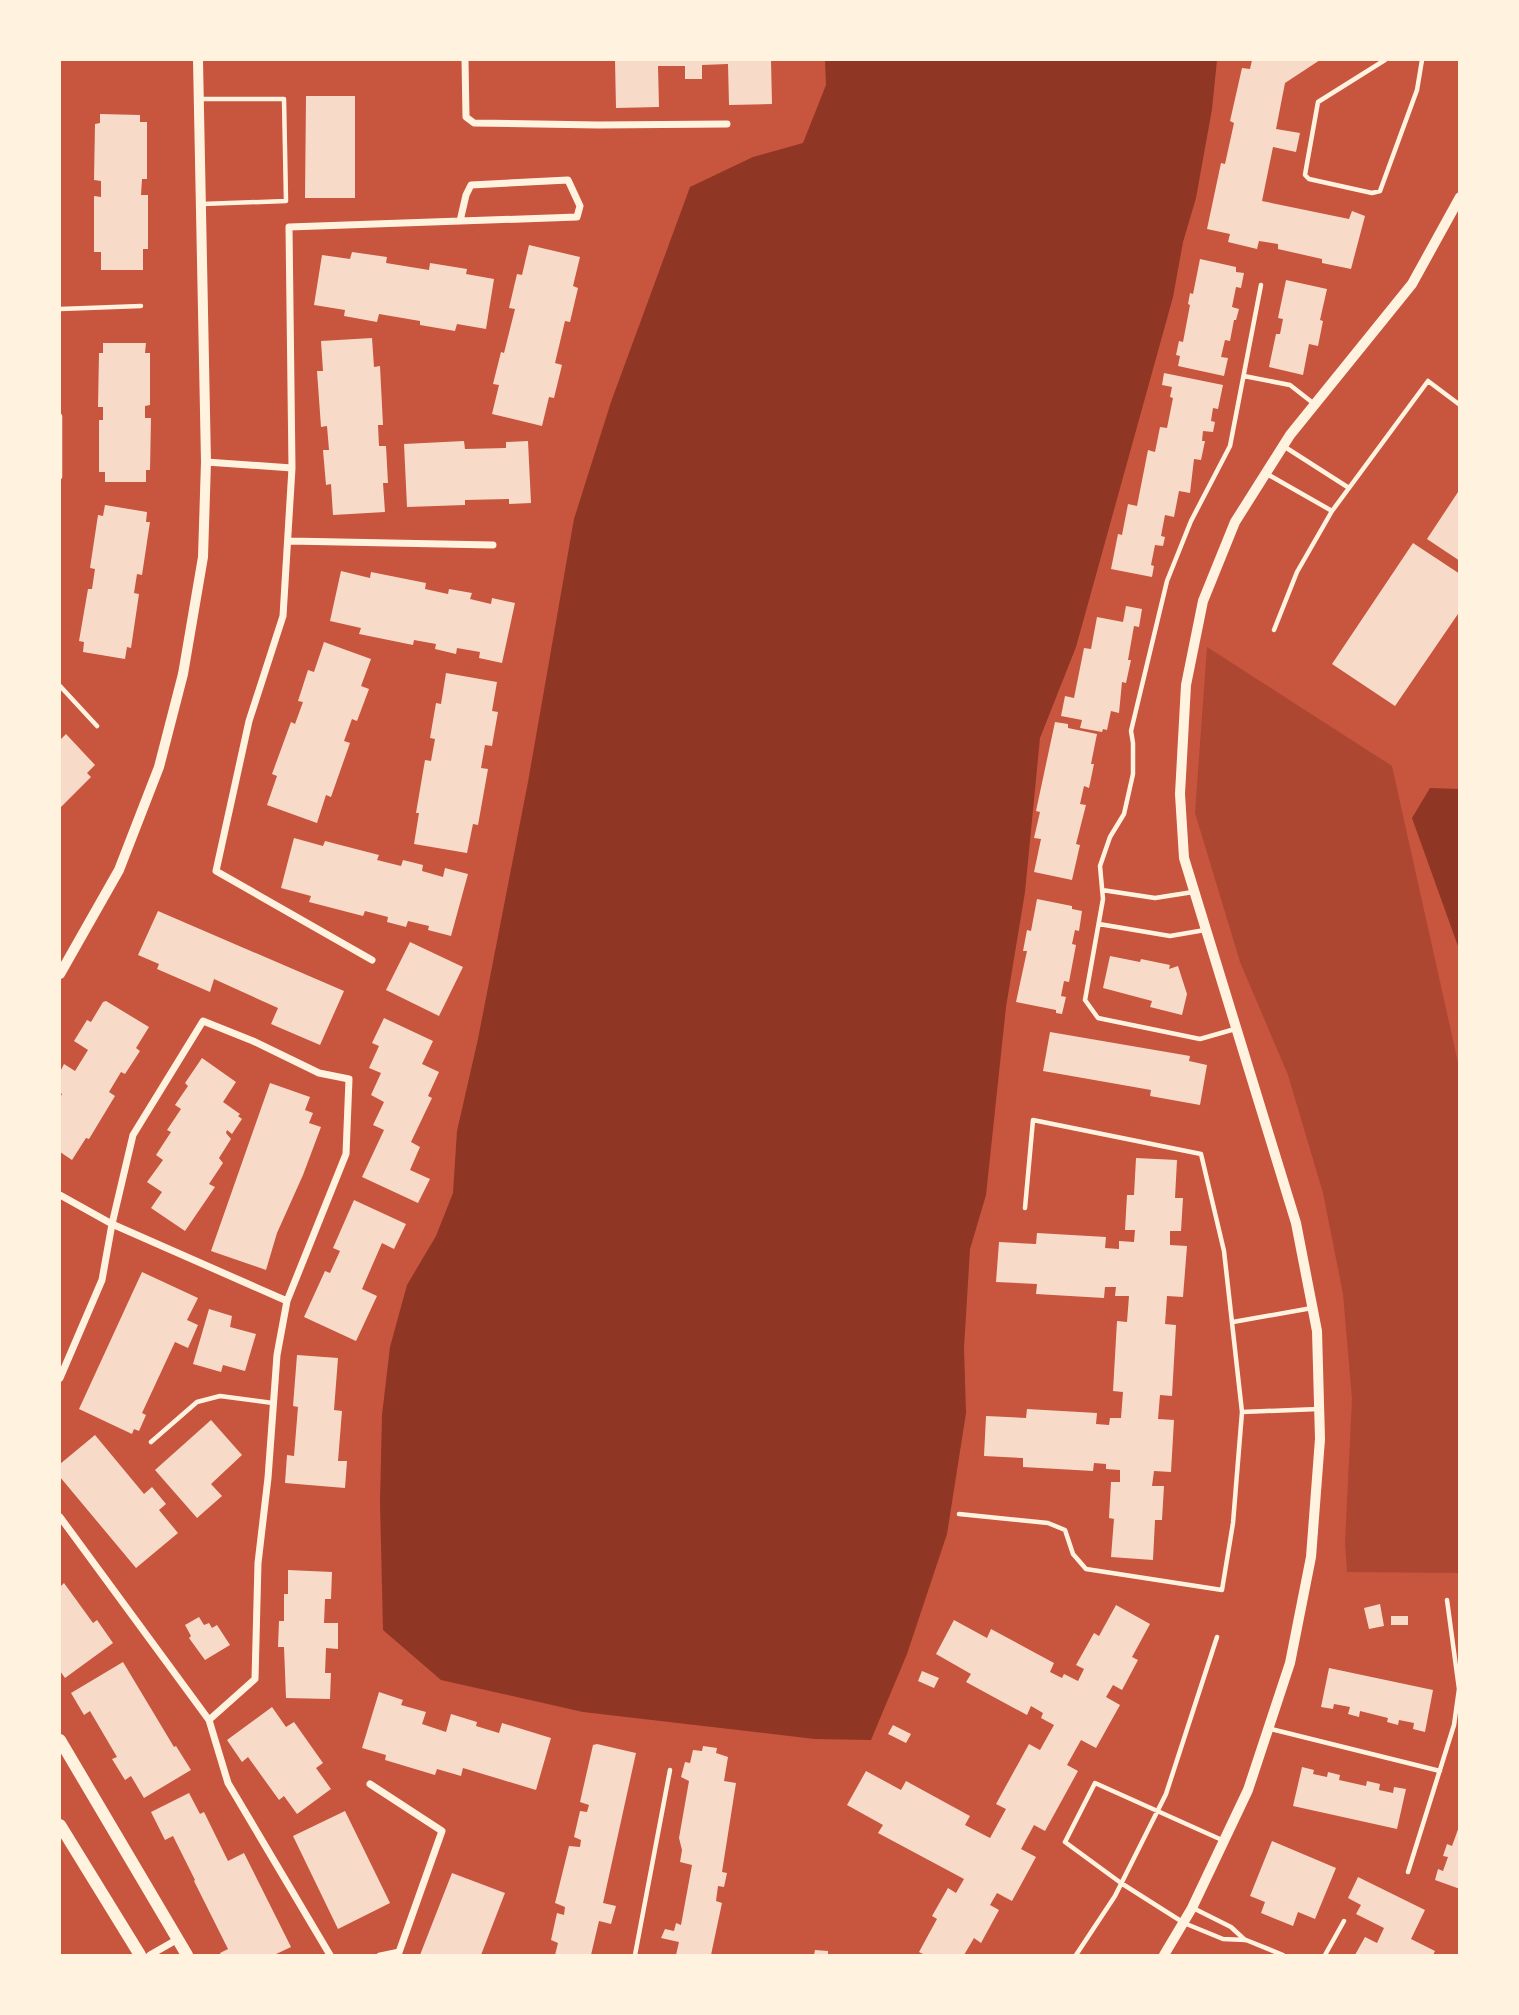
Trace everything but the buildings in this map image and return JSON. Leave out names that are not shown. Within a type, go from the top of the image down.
[{"type":"main road","points":[[60,1740],[187,1955]]},
{"type":"main road","points":[[60,1825],[140,1955]]},
{"type":"street","points":[[60,974],[119,870],[159,767],[184,674],[203,557],[206,462],[198,60]]},
{"type":"street","points":[[465,60],[466,117],[474,123],[727,124]]},
{"type":"street","points":[[372,960],[216,872],[249,721],[283,616],[292,468],[289,227],[577,218],[580,206],[568,180],[471,185],[460,221]]},
{"type":"street","points":[[1164,1955],[1192,1908],[1248,1790],[1290,1663],[1311,1556],[1320,1439],[1317,1331],[1296,1223],[1184,858],[1180,794],[1186,685],[1203,601],[1235,522],[1283,446],[1412,284],[1460,197]]},
{"type":"street","points":[[206,462],[292,468]]},
{"type":"street","points":[[289,541],[493,545]]},
{"type":"street","points":[[60,1378],[102,1280],[133,1135],[202,1021],[253,1041],[319,1073],[349,1079],[346,1154],[287,1301],[277,1355],[268,1478],[258,1563],[255,1679],[209,1720]]},
{"type":"street","points":[[60,1195],[112,1224],[287,1301]]},
{"type":"street","points":[[60,1517],[209,1720],[228,1783],[330,1955]]},
{"type":"street","points":[[370,1784],[442,1831],[399,1953]]},
{"type":"street","points":[[150,1955],[179,1939]]},
{"type":"lane","points":[[1385,60],[1318,102],[1305,175],[1309,179],[1372,193],[1380,191],[1417,90],[1422,60]]},
{"type":"lane","points":[[199,99],[284,99],[286,201],[201,204]]},
{"type":"lane","points":[[1236,1029],[1200,1039],[1098,1018],[1085,1000],[1103,899],[1100,866],[1110,837],[1124,814],[1133,774],[1131,731],[1167,582],[1191,521],[1230,446],[1261,285]]},
{"type":"lane","points":[[60,309],[141,306]]},
{"type":"lane","points":[[1244,376],[1290,385],[1315,404]]},
{"type":"lane","points":[[1274,631],[1297,572],[1332,511],[1428,381],[1460,405]]},
{"type":"lane","points":[[60,416],[60,477]]},
{"type":"lane","points":[[1283,446],[1349,488]]},
{"type":"lane","points":[[1266,473],[1332,511]]},
{"type":"lane","points":[[60,686],[97,726]]},
{"type":"lane","points":[[1102,890],[1155,898],[1194,892]]},
{"type":"lane","points":[[1099,924],[1170,936],[1205,930]]},
{"type":"lane","points":[[959,1514],[1048,1523],[1065,1530],[1073,1554],[1086,1569],[1222,1590],[1233,1523],[1242,1412],[1224,1251],[1201,1154],[1033,1120],[1025,1209]]},
{"type":"lane","points":[[1233,1322],[1312,1308]]},
{"type":"lane","points":[[151,1442],[197,1402],[220,1396],[273,1403]]},
{"type":"lane","points":[[1242,1412],[1319,1409]]},
{"type":"lane","points":[[1408,1871],[1454,1726],[1458,1689],[1447,1600]]},
{"type":"lane","points":[[1076,1955],[1121,1883],[1166,1794],[1217,1637]]},
{"type":"lane","points":[[1269,1729],[1440,1771]]},
{"type":"lane","points":[[635,1955],[670,1770]]},
{"type":"lane","points":[[1224,1841],[1095,1783],[1065,1842],[1121,1883],[1184,1923],[1223,1939],[1246,1940]]},
{"type":"lane","points":[[1192,1908],[1231,1927],[1246,1940],[1283,1955]]},
{"type":"lane","points":[[1325,1955],[1344,1921]]},
{"type":"lane","points":[[379,1955],[399,1953]]},
{"type":"shaded area","points":[[825,60],[1217,60],[1212,109],[1196,198],[1183,242],[1173,297],[1076,647],[1040,738],[1025,892],[1006,1007],[986,1195],[970,1249],[964,1348],[966,1413],[947,1534],[907,1654],[871,1740],[815,1739],[583,1712],[441,1680],[383,1630],[380,1502],[382,1415],[390,1347],[407,1285],[436,1236],[453,1193],[457,1131],[478,1039],[528,782],[574,519],[611,402],[690,187],[753,157],[803,143],[826,85]]},
{"type":"shaded area","points":[[1207,647],[1392,766],[1459,1067],[1459,1573],[1347,1572],[1345,1542],[1352,1399],[1343,1294],[1323,1193],[1288,1075],[1240,962],[1195,813]]},
{"type":"shaded area","points":[[1430,788],[1459,789],[1459,949],[1412,818]]}]
